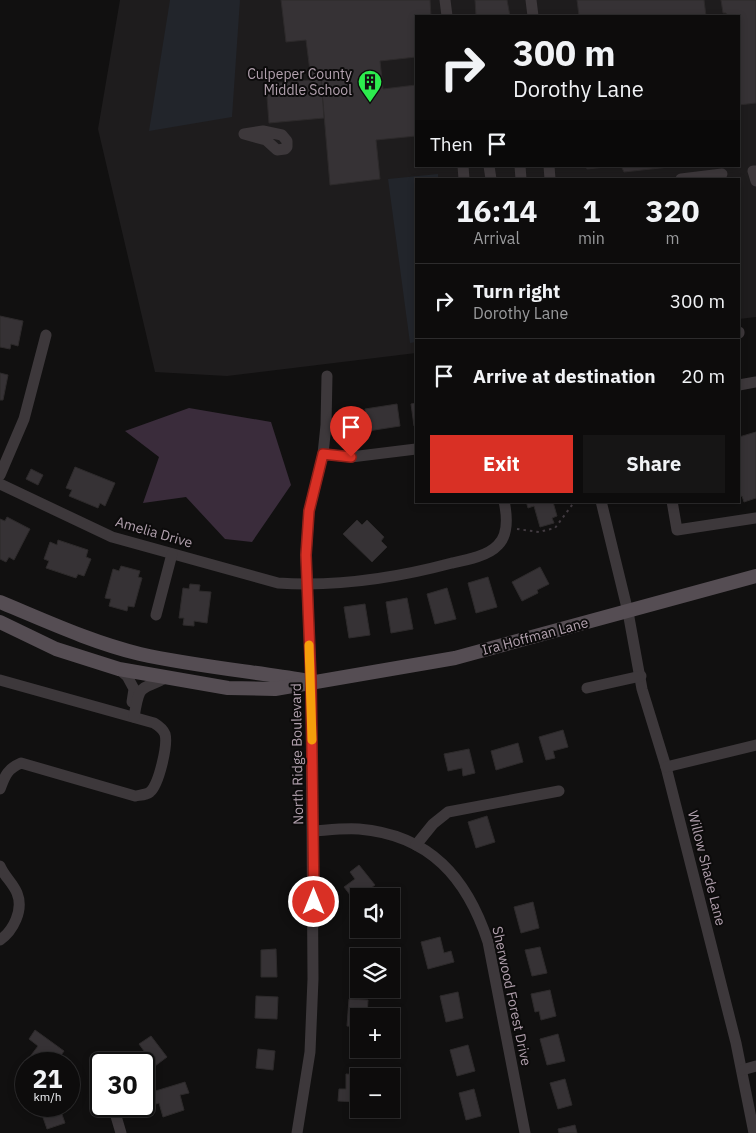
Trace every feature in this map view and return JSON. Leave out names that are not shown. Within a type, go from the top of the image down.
[{"type":"main road","name":"Ira Hoffman Lane","points":[[0,622],[56,648],[119,669],[228,688],[275,689],[311,681],[454,658],[756,576]]},
{"type":"main road","name":"Ira Hoffman Lane","points":[[0,602],[78,635],[139,653],[185,663],[311,681]]},
{"type":"street","points":[[445,0],[447,15]]},
{"type":"street","points":[[531,0],[533,15]]},
{"type":"street","points":[[756,171],[753,171],[756,181]]},
{"type":"street","points":[[688,178],[723,173]]},
{"type":"street","points":[[0,476],[24,419],[46,335]]},
{"type":"street","name":"North Ridge Boulevard","points":[[297,1133],[310,1052],[313,979],[314,831],[307,585],[309,511],[323,454],[326,425],[327,376]]},
{"type":"street","points":[[740,385],[756,382]]},
{"type":"street","points":[[323,454],[351,457],[415,449]]},
{"type":"street","name":"Amelia Drive","points":[[0,484],[112,537],[278,584],[307,585],[397,576],[474,558],[497,547],[504,537],[506,528]]},
{"type":"street","points":[[504,503],[506,528]]},
{"type":"street","name":"Willow Shade Lane","points":[[601,503],[628,612],[640,676],[666,767],[742,1070],[754,1133]]},
{"type":"street","points":[[672,503],[677,530],[756,518]]},
{"type":"street","points":[[156,615],[172,554]]},
{"type":"street","points":[[119,669],[127,676],[134,688],[130,716]]},
{"type":"street","points":[[587,688],[640,676]]},
{"type":"street","points":[[130,716],[145,686],[167,677]]},
{"type":"street","points":[[0,680],[154,723],[165,732],[165,751],[155,784],[150,792],[135,796],[21,764],[12,767],[6,773],[0,789]]},
{"type":"street","points":[[666,767],[756,745]]},
{"type":"street","points":[[416,845],[433,824],[448,812],[558,791]]},
{"type":"street","name":"Sherwood Forest Drive","points":[[314,831],[358,829],[388,834],[416,845],[440,860],[462,885],[478,912],[488,942],[525,1133]]},
{"type":"street","points":[[0,866],[17,892],[20,906],[9,933],[0,940]]},
{"type":"street","points":[[742,1070],[756,1066]]},
{"type":"street","points":[[117,1117],[122,1133]]},
{"type":"path","points":[[506,528],[540,532],[555,528],[574,503]]},
{"type":"shaded area","points":[[120,0],[756,0],[756,317],[740,319],[740,178],[415,178],[415,353],[227,376],[155,372],[98,129]]},
{"type":"shaded area","points":[[170,0],[240,0],[232,117],[149,131]]},
{"type":"shaded area","points":[[438,174],[438,178],[415,178],[415,342],[410,343],[388,179]]},
{"type":"shaded area","points":[[189,408],[271,422],[291,485],[252,542],[225,539],[186,497],[143,503],[159,457],[125,431]]},
{"type":"building","name":"Culpeper County Middle School","points":[[281,0],[430,0],[431,15],[415,15],[415,57],[380,61],[383,89],[415,85],[415,136],[376,140],[380,179],[330,185],[321,79],[311,79],[306,40],[286,42]]},
{"type":"building","points":[[475,0],[507,0],[510,15],[476,15]]},
{"type":"building","points":[[577,0],[704,0],[706,15],[579,15]]},
{"type":"building","points":[[721,0],[756,0],[756,103],[740,105],[740,15],[727,15],[723,13]]},
{"type":"building","points":[[321,79],[324,118],[269,123],[266,84]]},
{"type":"building","points":[[586,167],[606,167],[587,169]]},
{"type":"building","points":[[622,167],[669,167],[624,172]]},
{"type":"building","points":[[0,316],[23,321],[18,346],[11,344],[10,349],[0,347]]},
{"type":"building","points":[[0,373],[8,375],[3,400],[0,400]]},
{"type":"building","points":[[415,403],[414,426],[411,404]]},
{"type":"building","points":[[397,404],[400,426],[368,431],[365,409]]},
{"type":"building","points":[[756,432],[756,498],[744,502],[742,496],[740,497],[740,437]]},
{"type":"building","points":[[75,467],[115,483],[105,506],[100,503],[98,508],[69,496],[72,490],[66,488]]},
{"type":"building","points":[[31,469],[43,475],[38,485],[26,479]]},
{"type":"building","points":[[527,503],[553,503],[557,516],[552,518],[554,523],[540,527],[534,506],[528,508]]},
{"type":"building","points":[[7,517],[30,529],[14,560],[9,557],[6,562],[0,559],[0,519],[5,521]]},
{"type":"building","points":[[357,520],[362,525],[367,520],[384,537],[381,541],[387,547],[372,562],[343,534]]},
{"type":"building","points":[[58,540],[88,550],[86,557],[91,559],[84,576],[78,574],[76,578],[46,568],[49,561],[44,559],[50,542],[57,545]]},
{"type":"building","points":[[121,566],[140,571],[138,577],[142,578],[134,607],[128,606],[127,611],[109,606],[111,599],[105,598],[113,569],[119,571]]},
{"type":"building","points":[[540,567],[549,584],[537,590],[538,593],[522,601],[512,582]]},
{"type":"building","points":[[488,577],[497,607],[476,613],[468,583]]},
{"type":"building","points":[[190,584],[200,585],[199,591],[211,592],[207,623],[194,621],[194,626],[183,625],[184,618],[179,618],[183,588],[189,589]]},
{"type":"building","points":[[447,588],[456,619],[435,624],[427,594]]},
{"type":"building","points":[[407,598],[413,629],[391,633],[386,602]]},
{"type":"building","points":[[365,604],[370,635],[349,638],[344,607]]},
{"type":"building","points":[[563,730],[568,747],[553,751],[555,758],[546,760],[539,737]]},
{"type":"building","points":[[518,743],[523,762],[496,770],[491,751]]},
{"type":"building","points":[[469,749],[475,773],[463,776],[462,768],[448,771],[444,754]]},
{"type":"building","points":[[487,816],[495,842],[476,848],[468,822]]},
{"type":"building","points":[[359,865],[375,885],[371,888],[350,888],[350,895],[344,887],[355,879],[350,872]]},
{"type":"building","points":[[533,902],[539,928],[521,933],[514,907]]},
{"type":"building","points":[[440,937],[444,953],[451,951],[454,962],[428,969],[421,942]]},
{"type":"building","points":[[540,947],[547,973],[532,976],[525,950]]},
{"type":"building","points":[[276,949],[277,977],[261,977],[261,950]]},
{"type":"building","points":[[550,990],[556,1016],[541,1020],[539,1011],[535,1012],[531,994]]},
{"type":"building","points":[[458,992],[463,1018],[446,1022],[440,996]]},
{"type":"building","points":[[256,996],[278,997],[277,1019],[255,1018]]},
{"type":"building","points":[[349,999],[368,1000],[368,1008],[350,1008],[350,1026],[347,1026]]},
{"type":"building","points":[[35,1030],[64,1051],[34,1052],[38,1046],[29,1039]]},
{"type":"building","points":[[558,1034],[565,1061],[547,1065],[540,1039]]},
{"type":"building","points":[[151,1036],[167,1057],[155,1066],[155,1052],[145,1052],[139,1044]]},
{"type":"building","points":[[468,1045],[475,1071],[457,1076],[450,1050]]},
{"type":"building","points":[[258,1049],[275,1051],[273,1070],[256,1068]]},
{"type":"building","points":[[346,1074],[350,1074],[350,1102],[338,1101],[339,1089],[346,1089]]},
{"type":"building","points":[[565,1079],[572,1105],[558,1109],[550,1083]]},
{"type":"building","points":[[185,1082],[189,1093],[180,1095],[184,1110],[163,1117],[159,1103],[155,1104],[155,1091]]},
{"type":"building","points":[[474,1089],[481,1116],[466,1120],[459,1093]]},
{"type":"building","points":[[43,1117],[63,1117],[65,1123],[47,1129]]},
{"type":"building","points":[[575,1125],[577,1133],[559,1133],[558,1129]]},
{"type":"slow traffic","points":[[309,645],[312,740]]},
{"type":"place","name":"Culpeper County Middle School","points":[[370,103]]},
{"type":"route","points":[[314,902],[311,681],[306,555],[309,511],[323,454],[351,457]]}]
